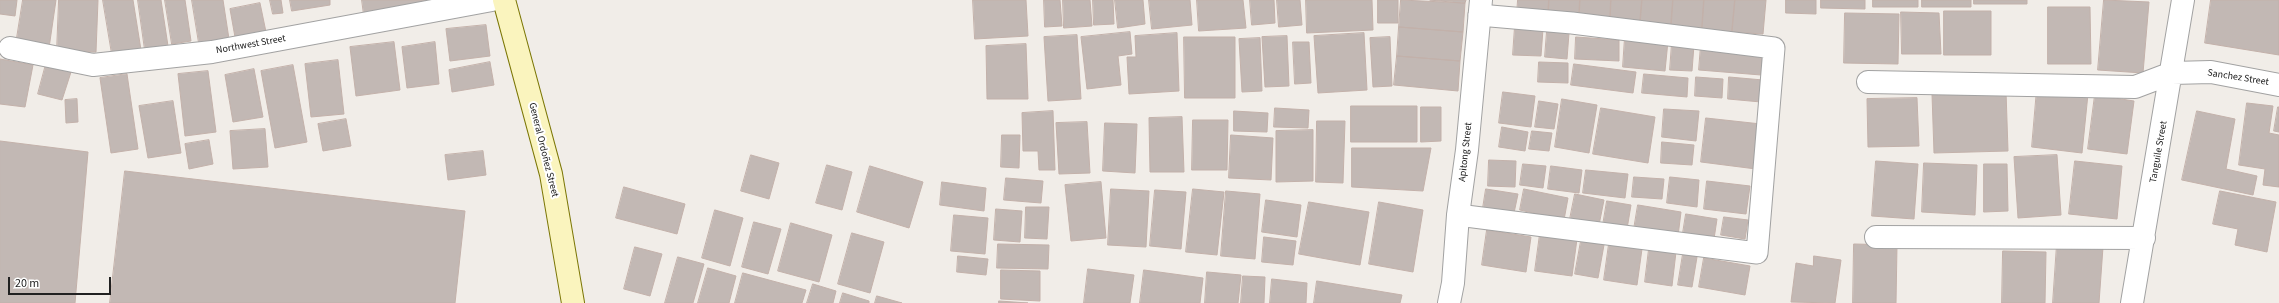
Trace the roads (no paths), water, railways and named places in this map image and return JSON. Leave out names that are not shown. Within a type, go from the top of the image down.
[{"type":"main road","name":"General Ordoñez Street","points":[[504,0],[551,174],[573,303]]},
{"type":"street","name":"Northwest Street","points":[[10,48],[93,65],[212,52],[492,0]]},
{"type":"street","name":"Tanguile Street","points":[[2132,303],[2172,73],[2183,0]]},
{"type":"street","name":"Apitong Street","points":[[1449,303],[1453,283],[1458,215],[1467,150],[1480,8]]},
{"type":"street","name":"Sanchez Street","points":[[1868,82],[2135,87],[2172,73],[2211,72],[2279,85]]},
{"type":"street","points":[[1876,237],[2144,238]]},
{"type":"lane","points":[[1458,215],[1757,253],[1774,48],[1572,23],[1480,8]]}]
